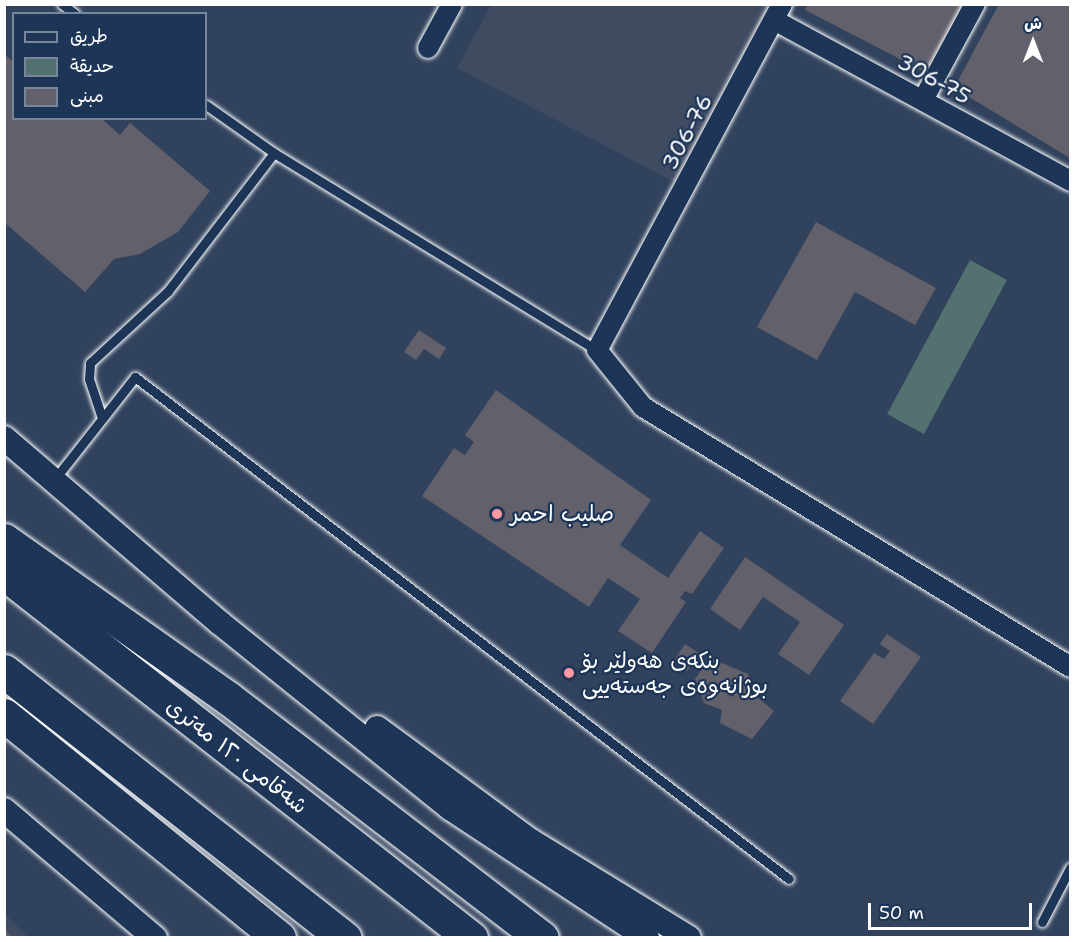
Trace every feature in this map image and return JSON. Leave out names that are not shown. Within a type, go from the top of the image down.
[{"type":"highway","points":[[4,540],[228,698],[542,938]]},
{"type":"highway","name":"شەقامی ١٢٠ مەتری","points":[[4,573],[471,938]]},
{"type":"highway","points":[[4,671],[345,938]]},
{"type":"highway","points":[[4,715],[279,938]]},
{"type":"street","points":[[428,48],[452,4]]},
{"type":"street","points":[[923,100],[975,4]]},
{"type":"street","name":"306-75","points":[[778,12],[923,100],[1071,181]]},
{"type":"street","name":"306-76","points":[[597,350],[778,12]]},
{"type":"street","points":[[597,350],[644,407],[1071,667]]},
{"type":"street","points":[[4,438],[450,808],[647,938]]},
{"type":"street","points":[[144,555],[531,841],[689,938]]},
{"type":"street","points":[[4,810],[155,938]]},
{"type":"lane","points":[[207,106],[274,153],[597,350]]},
{"type":"lane","points":[[102,418],[88,379],[90,363],[168,291],[274,153]]},
{"type":"lane","points":[[54,480],[135,377],[789,879]]},
{"type":"lane","points":[[1042,922],[1071,868]]},
{"type":"shaded area","points":[[491,5],[772,5],[676,183],[457,68]]},
{"type":"shaded area","points":[[5,914],[28,937],[5,937]]},
{"type":"green space","points":[[970,260],[1007,280],[924,434],[887,414]]},
{"type":"building","points":[[808,4],[964,4],[927,73],[805,10]]},
{"type":"building","points":[[999,4],[1070,4],[1070,158],[954,88]]},
{"type":"building","points":[[5,55],[12,60],[12,120],[103,120],[120,135],[130,123],[210,191],[178,232],[140,254],[114,259],[85,292],[5,223]]},
{"type":"building","points":[[816,222],[936,288],[915,325],[855,292],[817,360],[757,327]]},
{"type":"building","points":[[419,330],[446,348],[439,359],[424,349],[416,360],[404,352]]},
{"type":"building","points":[[496,390],[651,500],[620,545],[668,578],[700,531],[724,548],[692,594],[685,591],[680,598],[686,602],[652,653],[618,631],[640,599],[608,578],[589,607],[422,496],[454,448],[465,455],[474,442],[465,435]]},
{"type":"building","points":[[745,557],[844,625],[809,675],[778,654],[800,622],[763,597],[740,630],[710,609]]},
{"type":"building","points":[[887,634],[921,657],[873,724],[840,701],[874,653],[884,659],[890,651],[880,644]]},
{"type":"building","points":[[685,644],[699,653],[687,671],[673,662]]},
{"type":"building","points":[[710,658],[748,674],[752,693],[774,711],[752,739],[720,723],[722,710],[704,703],[695,679]]},
{"type":"building","points":[[4,928],[12,938],[4,938]]},
{"type":"place","name":"صلیب احمر","points":[[497,514]]},
{"type":"place","name":"بنکەی هەولێر بۆ بوژانەوەی جەستەییی","points":[[569,673]]}]
